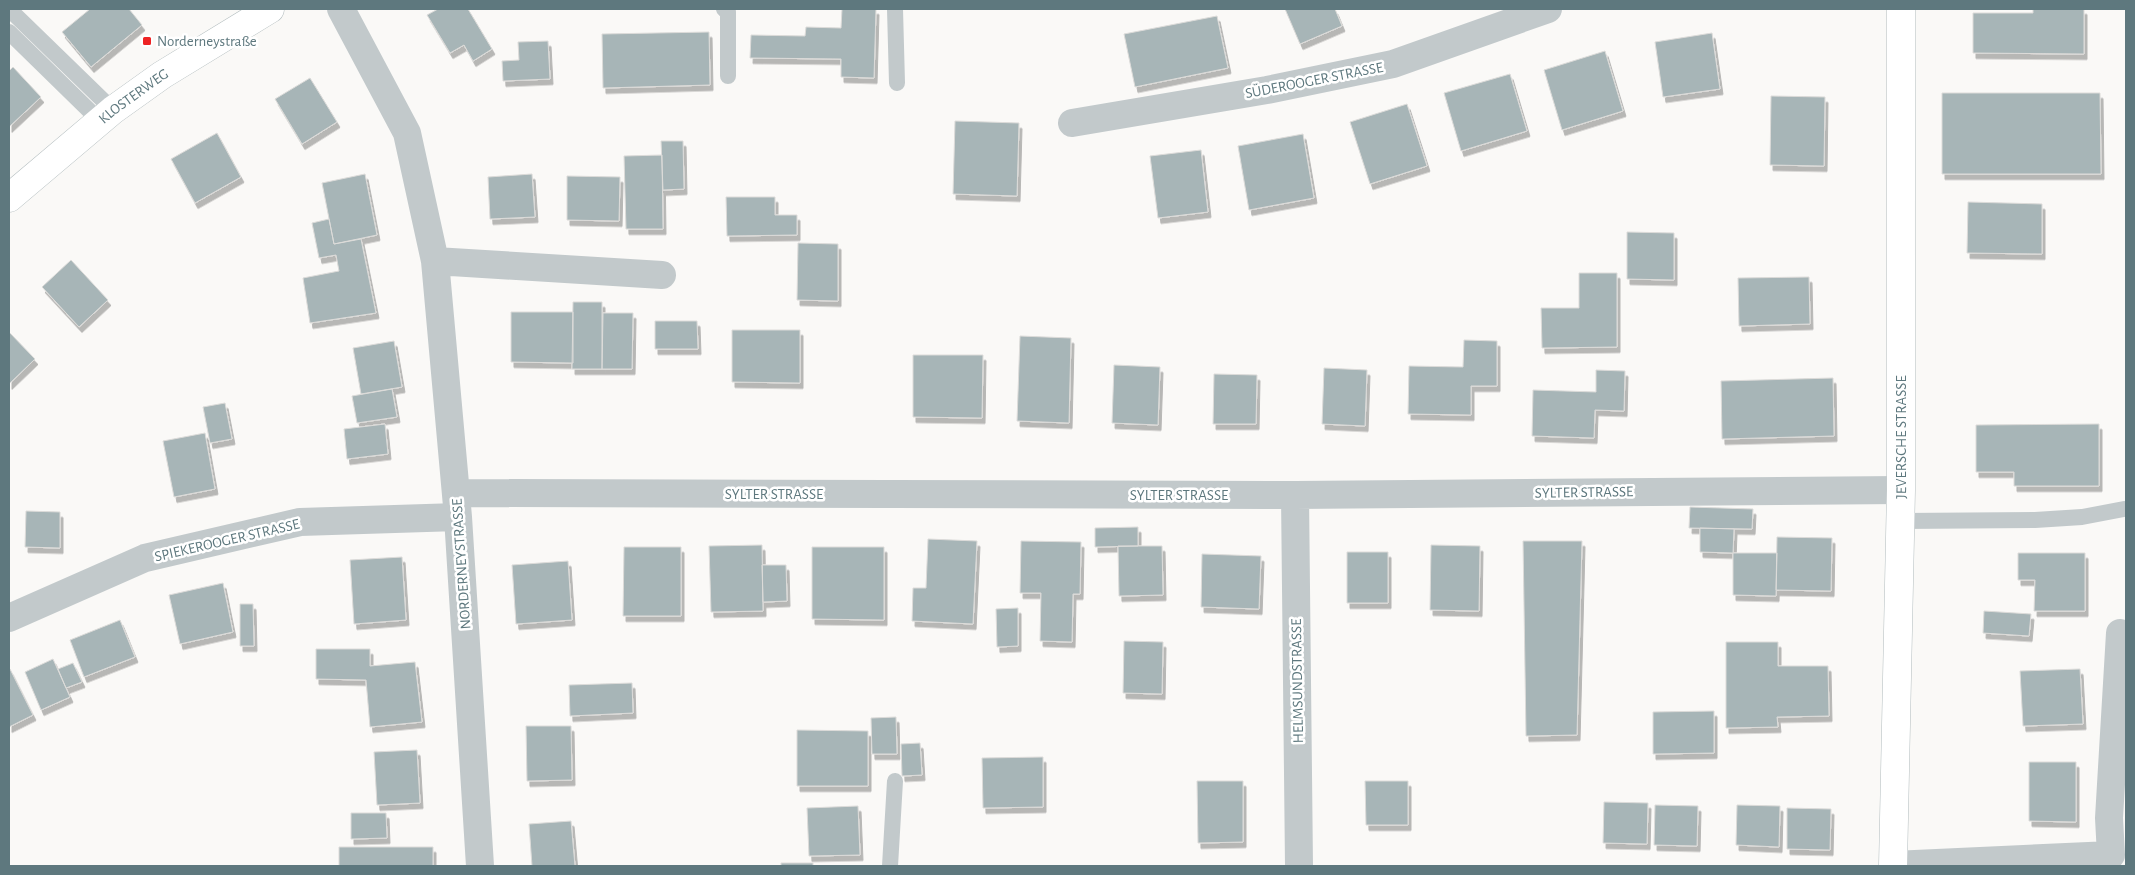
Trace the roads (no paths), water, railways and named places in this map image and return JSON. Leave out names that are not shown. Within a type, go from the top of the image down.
[{"type":"street","name":"KLOSTERWEG","points":[[9,198],[106,115],[162,75],[270,9]]},
{"type":"street","name":"NORDERNEYSTRASSE","points":[[341,9],[407,133],[435,261],[458,505],[480,866]]},
{"type":"street","name":"SÜDEROOGER STRASSE","points":[[1072,123],[1267,90],[1393,64],[1548,9]]},
{"type":"street","name":"JEVERSCHE STRASSE","points":[[1893,866],[1901,521],[1901,9]]},
{"type":"street","points":[[435,261],[662,275]]},
{"type":"street","name":"SYLTER STRASSE","points":[[458,505],[1901,490]]},
{"type":"street","name":"HELMSUNDSTRASSE","points":[[1295,495],[1299,866]]},
{"type":"street","name":"SPIEKEROOGER STRASSE","points":[[9,618],[145,558],[300,522],[458,505]]},
{"type":"street","points":[[1893,866],[2112,861],[2109,818],[2120,634]]},
{"type":"lane","points":[[9,9],[106,115]]},
{"type":"lane","points":[[724,9],[728,12],[728,76]]},
{"type":"lane","points":[[896,9],[897,83]]},
{"type":"lane","points":[[9,32],[106,115]]},
{"type":"lane","points":[[1901,521],[2035,520],[2082,517],[2124,509]]},
{"type":"lane","points":[[890,866],[895,781]]},
{"type":"place","name":"Norderneystraße","points":[[147,41]]}]
